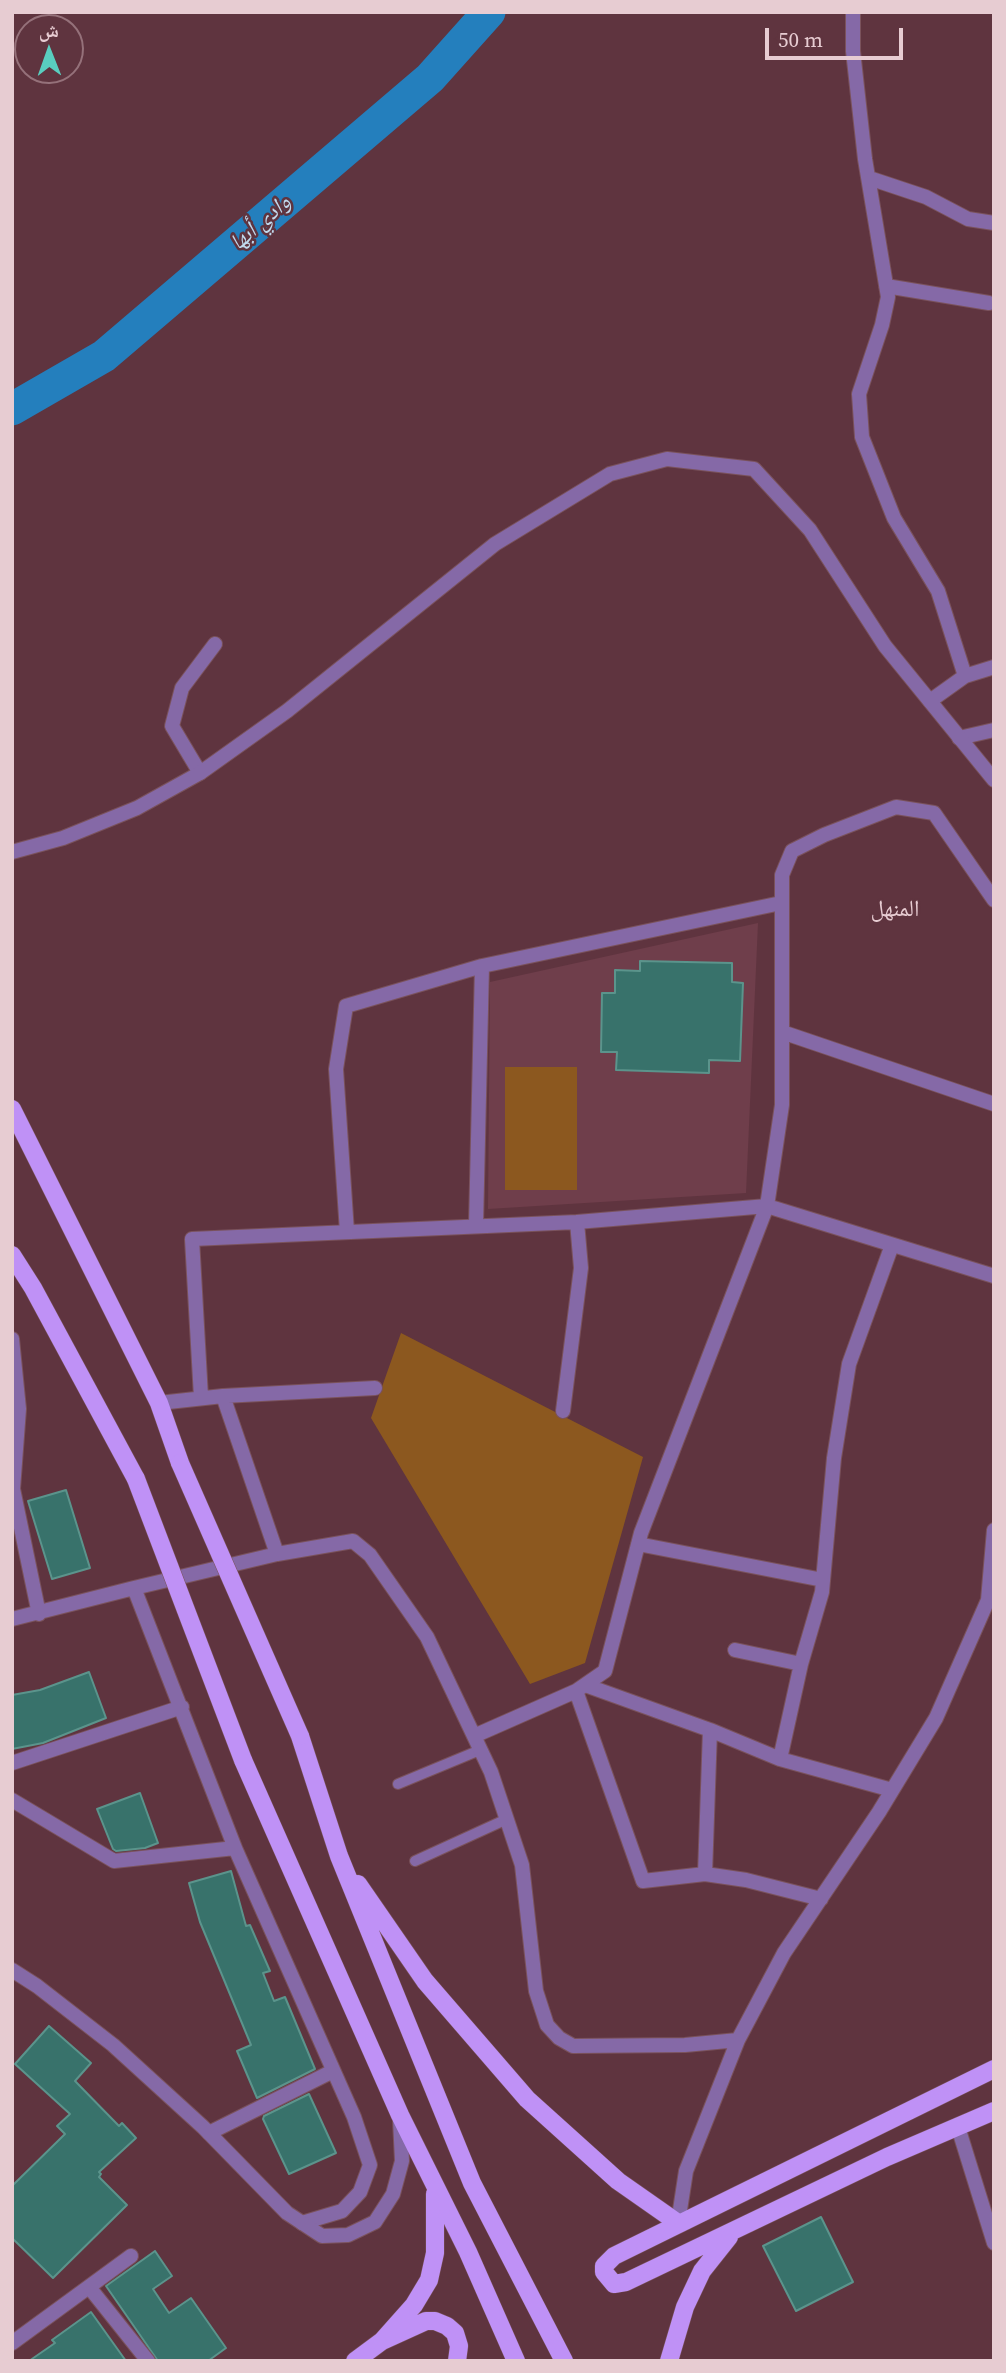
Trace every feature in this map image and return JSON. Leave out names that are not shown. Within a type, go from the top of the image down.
[{"type":"main road","points":[[12,1109],[159,1403],[180,1463],[300,1736],[339,1856],[472,2183],[564,2361]]},
{"type":"main road","points":[[12,1255],[33,1288],[136,1479],[243,1760],[400,2115],[468,2252],[516,2361]]},
{"type":"main road","points":[[339,1856],[425,1981],[527,2099],[618,2180],[678,2223]]},
{"type":"main road","points":[[994,2068],[678,2223],[608,2260],[604,2272],[614,2284],[626,2282],[887,2157],[994,2111]]},
{"type":"main road","points":[[355,2361],[382,2341],[414,2305],[429,2280],[435,2253],[435,2186]]},
{"type":"main road","points":[[669,2361],[685,2307],[702,2271],[737,2228]]},
{"type":"main road","points":[[382,2341],[426,2321],[435,2321],[455,2333],[459,2346],[457,2361]]},
{"type":"street","points":[[853,12],[853,51],[888,297],[882,325],[859,394],[862,437],[894,519],[938,591],[965,676]]},
{"type":"street","points":[[869,178],[926,197],[968,219],[994,223]]},
{"type":"street","points":[[886,286],[989,303]]},
{"type":"street","points":[[12,852],[62,838],[137,808],[200,774],[287,711],[495,544],[610,474],[667,459],[754,470],[810,530],[885,646],[994,780]]},
{"type":"street","points":[[200,774],[172,726],[182,688],[215,644]]},
{"type":"street","points":[[930,701],[965,676],[994,667]]},
{"type":"street","points":[[960,738],[994,730]]},
{"type":"street","points":[[477,1743],[580,1688],[605,1671],[638,1544],[767,1206],[782,1105],[782,875],[792,851],[824,835],[895,807],[934,813],[994,900]]},
{"type":"street","points":[[347,1232],[337,1069],[346,1006],[482,966],[781,903]]},
{"type":"street","points":[[477,1225],[482,966]]},
{"type":"street","points":[[782,1032],[994,1104]]},
{"type":"street","points":[[201,1397],[192,1239],[577,1222],[767,1206],[994,1276]]},
{"type":"street","points":[[563,1411],[581,1268],[577,1222]]},
{"type":"street","points":[[780,1759],[801,1664],[822,1592],[834,1458],[849,1364],[892,1245]]},
{"type":"street","points":[[12,1339],[16,1410],[13,1489],[39,1614]]},
{"type":"street","points":[[159,1403],[201,1397],[375,1388]]},
{"type":"street","points":[[223,1396],[277,1554]]},
{"type":"street","points":[[678,2223],[686,2171],[738,2040],[784,1953],[892,1790],[936,1718],[991,1606],[994,1530]]},
{"type":"street","points":[[12,1619],[277,1554],[353,1541],[370,1555],[427,1637],[491,1772],[522,1865],[536,1991],[547,2025],[559,2039],[573,2046],[685,2045],[738,2040]]},
{"type":"street","points":[[638,1544],[823,1580]]},
{"type":"street","points":[[134,1588],[235,1848],[354,2117],[370,2165],[360,2192],[342,2211],[302,2223]]},
{"type":"street","points":[[735,1650],[801,1664]]},
{"type":"street","points":[[580,1688],[710,1730],[780,1759],[892,1790]]},
{"type":"street","points":[[580,1688],[643,1881],[705,1874],[747,1880],[821,1899]]},
{"type":"street","points":[[12,1763],[181,1707]]},
{"type":"street","points":[[705,1874],[710,1730]]},
{"type":"street","points":[[12,1800],[114,1861],[235,1848]]},
{"type":"street","points":[[12,1970],[113,2045],[209,2133],[287,2213],[322,2236],[348,2235],[375,2222],[393,2194],[402,2161],[400,2115]]},
{"type":"street","points":[[209,2133],[333,2071]]},
{"type":"street","points":[[958,2127],[994,2243]]},
{"type":"street","points":[[12,2343],[131,2256]]},
{"type":"street","points":[[89,2287],[148,2361]]},
{"type":"lane","points":[[398,1783],[477,1743]]},
{"type":"lane","points":[[415,1861],[507,1819]]},
{"type":"shaded area","points":[[758,923],[746,1193],[488,1209],[490,982]]},
{"type":"shaded area","points":[[505,1067],[577,1067],[577,1190],[505,1190]]},
{"type":"shaded area","points":[[401,1333],[643,1457],[585,1663],[530,1684],[371,1418]]},
{"type":"building","points":[[640,961],[732,963],[732,982],[743,983],[740,1061],[709,1060],[709,1073],[616,1070],[617,1052],[601,1052],[602,993],[615,993],[615,970],[640,971]]},
{"type":"building","points":[[66,1490],[90,1568],[52,1579],[28,1501]]},
{"type":"building","points":[[89,1672],[106,1718],[43,1743],[12,1749],[12,1695],[40,1690]]},
{"type":"building","points":[[140,1793],[158,1843],[145,1848],[116,1851],[97,1809]]},
{"type":"building","points":[[231,1871],[246,1926],[250,1925],[270,1971],[263,1973],[274,2001],[285,1997],[315,2069],[257,2098],[237,2051],[251,2045],[200,1922],[189,1883]]},
{"type":"building","points":[[49,2026],[91,2063],[75,2081],[119,2126],[122,2123],[136,2138],[99,2172],[99,2177],[127,2205],[53,2278],[12,2238],[12,2186],[65,2134],[57,2126],[70,2114],[15,2064]]},
{"type":"building","points":[[309,2094],[336,2153],[289,2174],[263,2119],[264,2116]]},
{"type":"building","points":[[821,2217],[853,2282],[796,2311],[763,2246]]},
{"type":"building","points":[[155,2251],[172,2276],[153,2289],[169,2313],[191,2298],[226,2348],[208,2361],[158,2361],[106,2286]]},
{"type":"building","points":[[91,2312],[126,2361],[29,2361],[55,2343],[52,2340]]},
{"type":"waterway","name":"وادي أبها","points":[[12,409],[104,356],[430,78],[489,12]]},
{"type":"district","name":"المنهل","points":[[895,910]]}]
